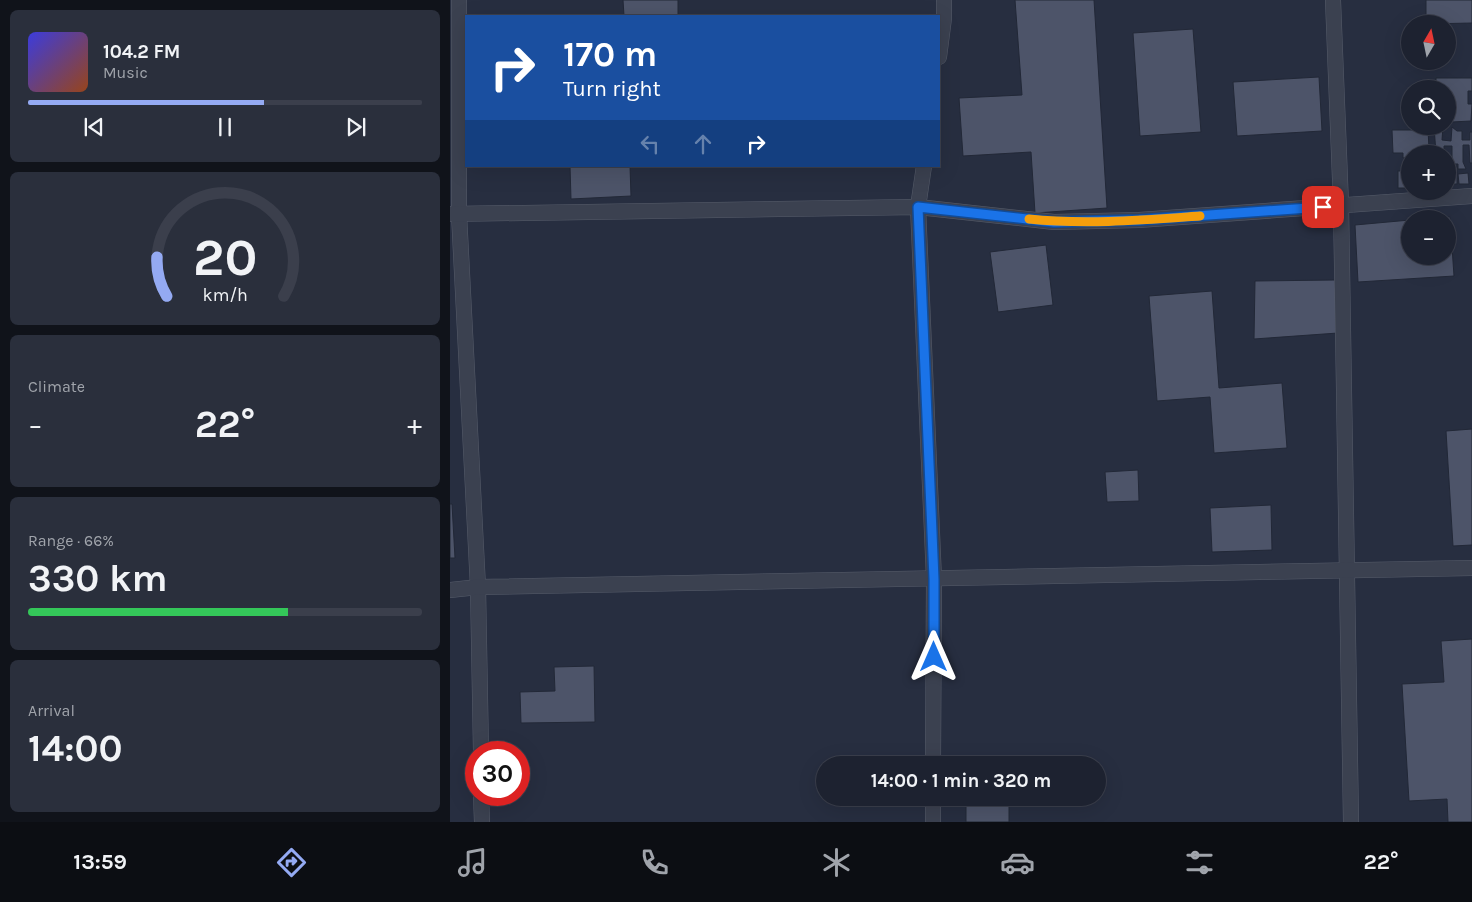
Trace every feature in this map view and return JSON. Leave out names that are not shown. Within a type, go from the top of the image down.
[{"type":"street","points":[[459,0],[454,214],[478,587],[480,741]]},
{"type":"street","points":[[940,49],[944,0]]},
{"type":"street","points":[[1333,0],[1341,206],[1351,822]]},
{"type":"street","points":[[924,167],[918,207],[934,579],[933,756]]},
{"type":"street","points":[[454,214],[918,207],[1054,222],[1139,220],[1472,196]]},
{"type":"street","points":[[450,590],[478,587],[1472,568]]},
{"type":"street","points":[[481,806],[482,822]]},
{"type":"street","points":[[933,806],[933,822]]},
{"type":"building","points":[[623,0],[678,0],[678,15],[624,15]]},
{"type":"building","points":[[1015,0],[1094,0],[1107,208],[1035,213],[1031,152],[963,156],[959,98],[1022,95]]},
{"type":"building","points":[[1426,0],[1472,0],[1472,23],[1456,23],[1456,15],[1426,15]]},
{"type":"building","points":[[1193,29],[1201,132],[1140,136],[1133,33]]},
{"type":"building","points":[[1319,77],[1322,131],[1237,136],[1233,82]]},
{"type":"building","points":[[1436,78],[1472,78],[1472,91],[1468,91],[1468,104],[1472,104],[1471,121],[1456,122],[1456,80],[1436,80]]},
{"type":"building","points":[[1392,130],[1401,130],[1401,135],[1428,135],[1429,145],[1401,145],[1401,153],[1393,153]]},
{"type":"building","points":[[1456,130],[1462,131],[1462,140],[1470,140],[1470,132],[1472,132],[1472,163],[1470,163],[1469,145],[1463,145],[1463,162],[1466,169],[1458,169],[1458,164],[1456,164],[1456,145],[1435,145],[1435,135],[1442,135],[1442,140],[1451,141],[1451,135],[1456,135]]},
{"type":"building","points":[[570,167],[630,167],[631,196],[571,199]]},
{"type":"building","points":[[1456,167],[1457,167],[1456,184]]},
{"type":"building","points":[[1398,171],[1401,171],[1401,188],[1398,188]]},
{"type":"building","points":[[1468,173],[1469,184],[1459,184],[1458,174]]},
{"type":"building","points":[[1401,221],[1401,265],[1453,265],[1454,276],[1358,282],[1355,225]]},
{"type":"building","points":[[1046,245],[1053,305],[998,312],[990,252]]},
{"type":"building","points":[[1335,280],[1338,333],[1254,339],[1255,281]]},
{"type":"building","points":[[1212,291],[1219,388],[1282,383],[1287,448],[1214,453],[1210,397],[1157,401],[1149,296]]},
{"type":"building","points":[[1472,429],[1472,545],[1453,546],[1446,431]]},
{"type":"building","points":[[1138,470],[1139,501],[1107,502],[1105,472]]},
{"type":"building","points":[[450,504],[452,504],[455,558],[450,558]]},
{"type":"building","points":[[1271,505],[1272,550],[1212,552],[1210,508]]},
{"type":"building","points":[[1472,639],[1472,822],[1448,822],[1447,799],[1409,801],[1402,684],[1444,682],[1441,641]]},
{"type":"building","points":[[594,666],[595,722],[521,723],[520,692],[555,691],[554,667]]},
{"type":"building","points":[[966,806],[1009,806],[1009,822],[966,822]]},
{"type":"slow traffic","points":[[1029,219],[1054,222],[1200,216]]},
{"type":"route","points":[[934,657],[934,579],[918,207],[1054,222],[1139,220],[1323,207]]}]
